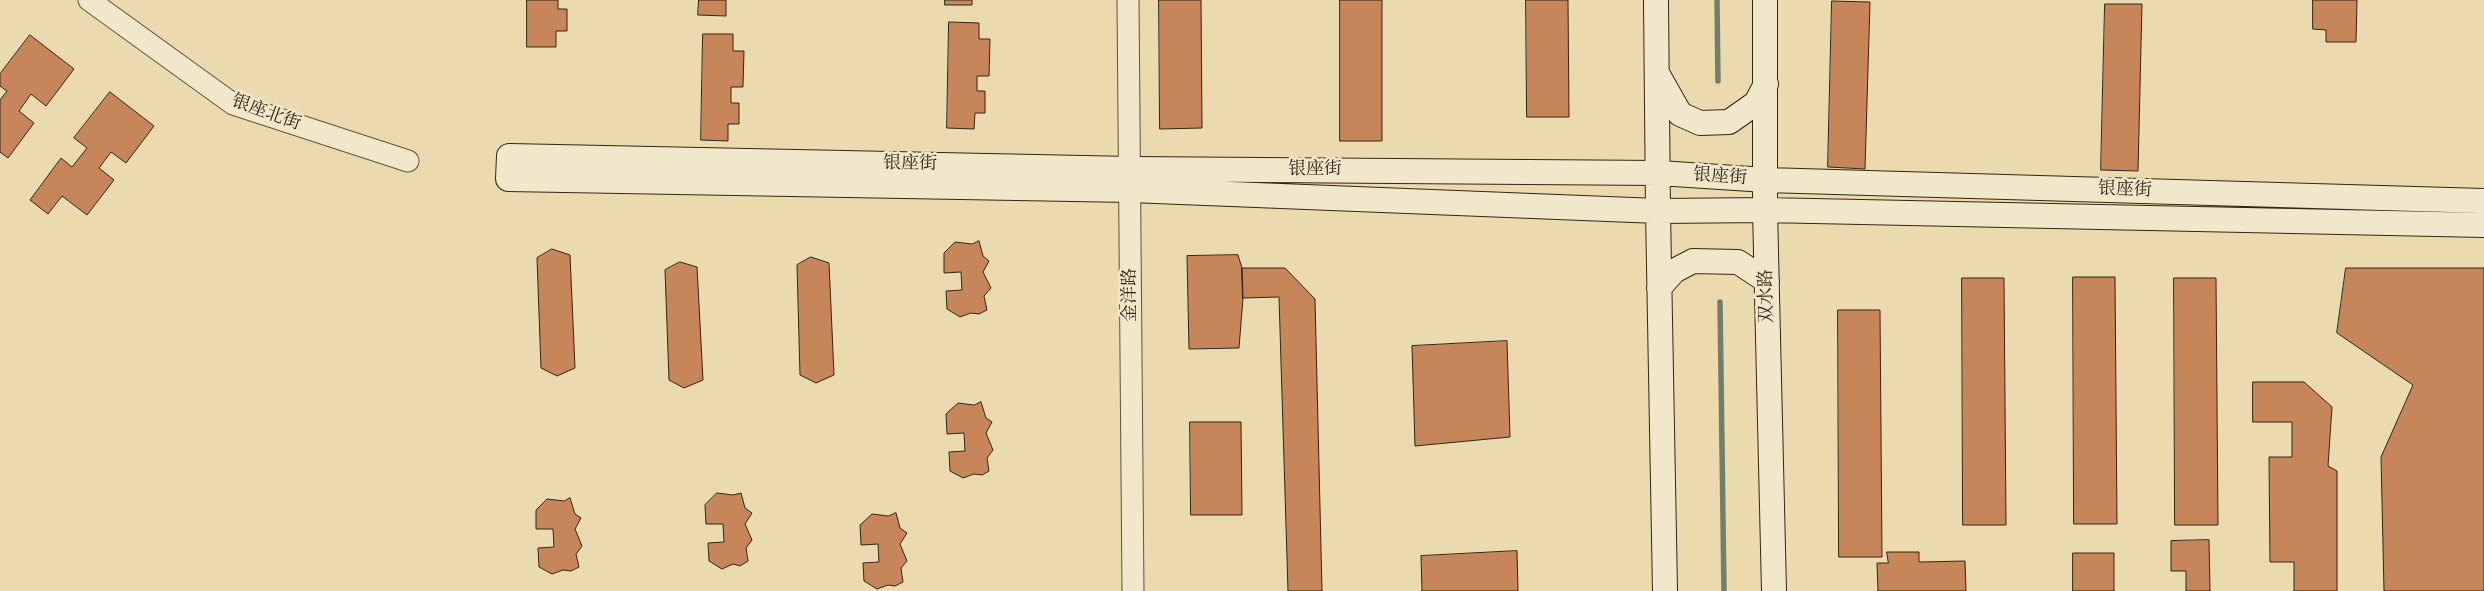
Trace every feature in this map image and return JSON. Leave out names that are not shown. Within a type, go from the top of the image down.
[{"type":"main road","points":[[1656,0],[1665,591]]},
{"type":"main road","name":"双水路","points":[[1765,0],[1765,210],[1774,591]]},
{"type":"main road","points":[[1657,73],[1680,114],[1700,123],[1729,122],[1756,103],[1766,84]]},
{"type":"main road","name":"银座街","points":[[2484,201],[1766,180],[1659,173],[1130,180],[508,179],[509,156],[1130,180],[1658,211],[1765,210],[2484,224]]},
{"type":"main road","points":[[1659,288],[1674,271],[1693,261],[1738,262],[1767,281]]},
{"type":"street","name":"银座北街","points":[[89,0],[234,104],[408,161]]},
{"type":"street","name":"金洋路","points":[[1128,0],[1133,591]]},
{"type":"building","points":[[527,0],[558,0],[558,9],[567,9],[567,31],[556,31],[556,47],[527,47]]},
{"type":"building","points":[[699,0],[726,0],[726,16],[698,15]]},
{"type":"building","points":[[945,0],[972,0],[972,5],[945,5]]},
{"type":"building","points":[[1159,0],[1201,0],[1202,128],[1160,129]]},
{"type":"building","points":[[1340,0],[1382,0],[1382,141],[1340,141]]},
{"type":"building","points":[[1526,0],[1568,0],[1569,117],[1527,117]]},
{"type":"building","points":[[2313,0],[2357,0],[2356,42],[2326,42],[2326,30],[2313,29]]},
{"type":"building","points":[[1832,1],[1870,2],[1865,169],[1828,167]]},
{"type":"building","points":[[2105,4],[2142,4],[2138,171],[2101,170]]},
{"type":"building","points":[[949,22],[979,23],[979,39],[990,39],[989,76],[977,76],[977,91],[985,91],[985,113],[975,113],[974,129],[947,128]]},
{"type":"building","points":[[703,34],[733,34],[733,51],[744,51],[743,87],[731,87],[731,103],[739,103],[739,124],[728,124],[728,141],[701,140]]},
{"type":"building","points":[[30,35],[74,69],[46,106],[31,94],[19,111],[34,123],[8,158],[0,152],[0,100],[7,91],[0,86],[0,74]]},
{"type":"building","points":[[110,92],[154,126],[126,163],[111,152],[99,168],[114,180],[87,215],[62,196],[48,214],[30,200],[61,158],[72,167],[87,148],[74,138]]},
{"type":"building","points":[[979,241],[983,256],[989,261],[983,272],[991,288],[984,296],[987,310],[979,314],[971,313],[960,317],[947,309],[946,291],[962,290],[961,272],[944,273],[944,253],[955,242],[972,244]]},
{"type":"building","points":[[552,249],[570,255],[575,368],[557,376],[541,368],[537,258]]},
{"type":"building","points":[[1238,255],[1242,268],[1243,298],[1239,348],[1189,349],[1187,256]]},
{"type":"building","points":[[811,257],[829,263],[834,375],[816,383],[800,375],[797,265]]},
{"type":"building","points":[[680,262],[697,267],[703,380],[684,388],[669,380],[665,270]]},
{"type":"building","points":[[1242,268],[1285,268],[1315,299],[1322,591],[1288,591],[1279,297],[1243,298]]},
{"type":"building","points":[[2346,268],[2484,268],[2484,591],[2384,591],[2381,457],[2413,385],[2337,333]]},
{"type":"building","points":[[2073,277],[2115,277],[2117,524],[2074,524]]},
{"type":"building","points":[[1962,278],[2004,278],[2006,525],[1963,525]]},
{"type":"building","points":[[2174,278],[2216,278],[2218,525],[2175,525]]},
{"type":"building","points":[[1838,310],[1880,310],[1882,557],[1839,557]]},
{"type":"building","points":[[1507,341],[1510,437],[1415,446],[1412,346]]},
{"type":"building","points":[[2253,382],[2304,382],[2332,407],[2328,466],[2337,471],[2337,591],[2294,591],[2294,562],[2270,562],[2269,457],[2292,457],[2292,422],[2253,422]]},
{"type":"building","points":[[981,402],[986,418],[992,422],[986,433],[993,450],[987,458],[989,471],[982,475],[974,474],[963,478],[950,471],[949,452],[965,451],[964,433],[947,434],[946,414],[958,403],[974,405]]},
{"type":"building","points":[[1190,422],[1241,422],[1242,515],[1191,515]]},
{"type":"building","points":[[717,493],[733,495],[741,493],[745,508],[752,513],[745,524],[752,540],[746,548],[748,561],[740,566],[733,564],[722,569],[709,561],[708,543],[724,542],[723,524],[706,524],[705,505]]},
{"type":"building","points":[[570,498],[575,514],[581,518],[575,529],[582,546],[576,554],[579,567],[571,571],[563,570],[552,574],[539,567],[538,548],[554,547],[553,529],[536,529],[536,510],[547,499],[564,501]]},
{"type":"building","points":[[896,513],[900,528],[907,533],[900,544],[907,561],[901,568],[903,582],[895,586],[888,585],[877,589],[864,581],[863,563],[879,562],[878,544],[861,545],[860,525],[872,514],[888,516]]},
{"type":"building","points":[[2209,540],[2210,591],[2186,591],[2186,571],[2171,571],[2171,541]]},
{"type":"building","points":[[1517,551],[1518,591],[1422,591],[1421,556]]},
{"type":"building","points":[[1887,552],[1919,552],[1919,562],[1965,561],[1966,591],[1878,591],[1877,563],[1888,563]]},
{"type":"building","points":[[2073,553],[2114,553],[2114,591],[2073,591]]},
{"type":"waterway","points":[[1717,0],[1718,81]]},
{"type":"waterway","points":[[1720,302],[1724,591]]}]
